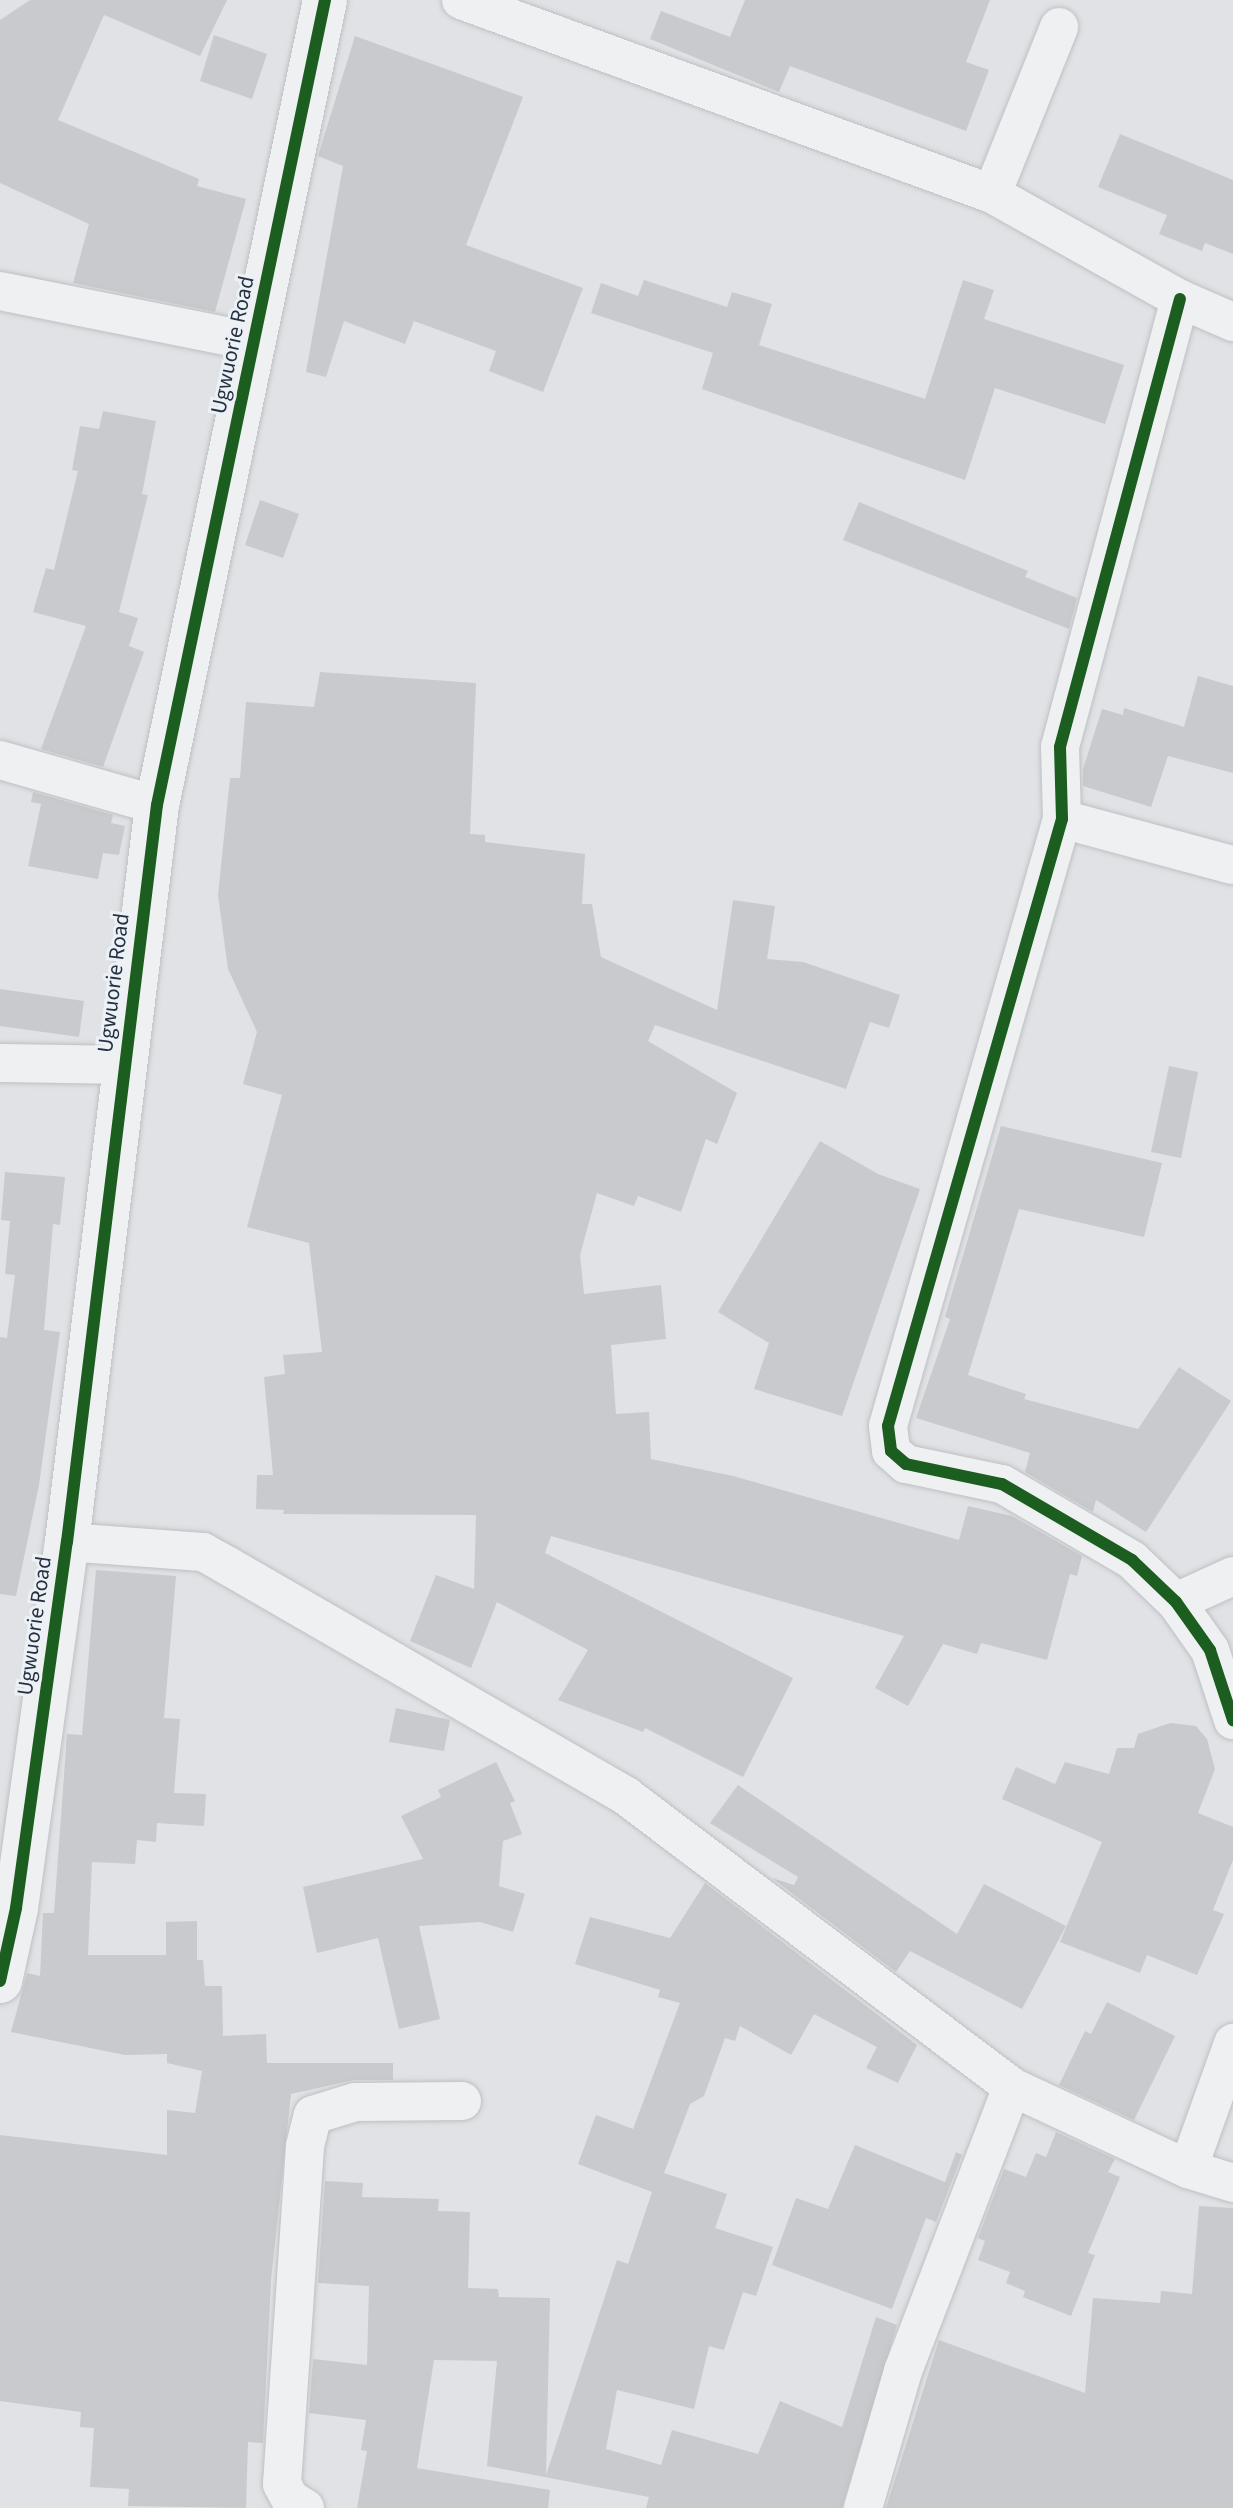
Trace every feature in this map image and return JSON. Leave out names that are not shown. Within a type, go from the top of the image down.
[{"type":"street","name":"Ugwuorie Road","points":[[0,1981],[8,1906],[67,1542],[157,805],[325,0]]},
{"type":"street","points":[[461,0],[992,194],[1180,299],[1233,322]]},
{"type":"street","points":[[992,194],[1059,27]]},
{"type":"street","points":[[0,291],[255,342]]},
{"type":"street","points":[[1180,299],[1060,747],[1062,819],[888,1426],[891,1451],[906,1464],[1002,1484],[1073,1522],[1132,1560],[1176,1602],[1210,1650],[1233,1720]]},
{"type":"street","points":[[0,760],[157,805]]},
{"type":"street","points":[[1062,819],[1233,865]]},
{"type":"street","points":[[0,1063],[123,1065]]},
{"type":"street","points":[[67,1542],[203,1552],[626,1796],[1012,2087],[1188,2169],[1233,2183]]},
{"type":"street","points":[[1176,1602],[1233,1576]]},
{"type":"street","points":[[1188,2169],[1233,2043]]},
{"type":"street","points":[[863,2508],[903,2371],[1012,2087]]},
{"type":"street","points":[[305,2508],[290,2499],[282,2484],[305,2146],[313,2115],[355,2102],[462,2101]]},
{"type":"building","points":[[30,0],[227,0],[200,56],[104,15],[58,120],[199,179],[197,186],[246,199],[215,312],[73,283],[89,224],[0,183],[0,20]]},
{"type":"building","points":[[745,0],[990,0],[966,62],[989,70],[966,131],[790,66],[779,92],[650,39],[661,11],[730,37]]},
{"type":"building","points":[[214,35],[267,54],[252,99],[200,81]]},
{"type":"building","points":[[355,36],[523,97],[466,245],[583,288],[543,392],[489,371],[496,351],[414,321],[405,344],[344,321],[326,377],[306,372],[343,166],[318,156]]},
{"type":"building","points":[[1120,134],[1233,180],[1233,254],[1205,243],[1202,251],[1159,234],[1167,215],[1098,187]]},
{"type":"building","points":[[644,280],[727,307],[732,292],[772,304],[759,345],[925,399],[963,280],[994,290],[984,319],[1124,365],[1105,424],[995,388],[965,480],[702,389],[713,353],[591,313],[601,283],[638,296]]},
{"type":"building","points":[[103,411],[156,421],[142,494],[148,495],[119,612],[138,618],[129,646],[144,652],[103,767],[41,749],[86,626],[33,612],[46,568],[54,570],[78,471],[72,470],[80,426],[99,429]]},
{"type":"building","points":[[260,500],[299,514],[283,558],[245,545]]},
{"type":"building","points":[[859,502],[1028,571],[1025,577],[1077,598],[1069,629],[843,540]]},
{"type":"building","points":[[320,672],[476,683],[470,834],[485,835],[485,842],[585,854],[582,904],[592,904],[601,957],[717,1010],[733,900],[775,906],[767,959],[803,962],[900,995],[889,1028],[870,1022],[846,1089],[655,1025],[648,1041],[737,1093],[717,1144],[706,1139],[681,1212],[638,1196],[634,1206],[597,1193],[580,1255],[584,1294],[661,1285],[666,1339],[611,1345],[616,1414],[649,1412],[651,1459],[733,1476],[959,1540],[968,1506],[1012,1516],[1082,1556],[1077,1576],[1070,1574],[1047,1660],[981,1643],[977,1654],[943,1644],[908,1706],[875,1688],[904,1636],[551,1536],[545,1553],[793,1678],[743,1777],[645,1728],[643,1732],[558,1700],[588,1650],[497,1602],[471,1668],[410,1641],[436,1575],[474,1589],[476,1515],[283,1514],[284,1510],[256,1509],[257,1475],[273,1475],[264,1377],[285,1374],[283,1355],[322,1352],[309,1243],[247,1227],[282,1095],[243,1084],[257,1032],[228,969],[218,895],[230,778],[240,778],[246,702],[314,707]]},
{"type":"building","points":[[1198,676],[1233,686],[1233,773],[1168,756],[1151,807],[1083,786],[1083,769],[1102,709],[1123,715],[1124,708],[1184,727]]},
{"type":"building","points":[[33,792],[113,815],[111,823],[125,826],[119,855],[103,853],[98,879],[28,866],[41,804],[31,802]]},
{"type":"building","points":[[0,989],[84,1001],[79,1037],[0,1026]]},
{"type":"building","points":[[1169,1066],[1198,1072],[1181,1158],[1151,1152]]},
{"type":"building","points":[[1001,1126],[1162,1163],[1144,1237],[1019,1209],[968,1375],[1026,1394],[1024,1399],[1138,1429],[1179,1367],[1231,1401],[1146,1532],[1096,1500],[1093,1512],[1025,1472],[1030,1453],[916,1418],[950,1319],[945,1317]]},
{"type":"building","points":[[820,1141],[878,1174],[920,1189],[842,1416],[754,1389],[769,1343],[718,1312]]},
{"type":"building","points":[[5,1172],[65,1177],[60,1225],[53,1224],[44,1330],[60,1332],[39,1485],[16,1596],[0,1594],[0,1337],[7,1338],[15,1275],[5,1274],[10,1221],[1,1220]]},
{"type":"building","points":[[96,1570],[176,1576],[164,1718],[180,1719],[174,1793],[206,1794],[204,1826],[157,1823],[156,1842],[137,1840],[135,1864],[92,1862],[88,1955],[166,1955],[166,1922],[197,1921],[197,1960],[203,1960],[205,1986],[222,1986],[223,2036],[266,2034],[267,2063],[393,2063],[393,2080],[354,2080],[291,2094],[271,2280],[263,2443],[248,2442],[246,2508],[128,2506],[129,2489],[90,2487],[94,2428],[80,2427],[81,2412],[0,2401],[0,2135],[167,2155],[167,2110],[195,2113],[202,2071],[167,2063],[167,2054],[125,2055],[11,2032],[27,1973],[40,1976],[43,1913],[54,1913],[67,1734],[82,1735]]},
{"type":"building","points":[[396,1708],[450,1720],[444,1751],[389,1742]]},
{"type":"building","points":[[1170,1723],[1196,1726],[1207,1739],[1215,1769],[1198,1813],[1233,1827],[1233,1860],[1213,1910],[1224,1914],[1197,1975],[1147,1955],[1140,1973],[1060,1942],[1102,1842],[1002,1799],[1016,1767],[1055,1784],[1065,1762],[1109,1774],[1117,1748],[1134,1748],[1138,1734]]},
{"type":"building","points":[[496,1762],[515,1801],[510,1803],[522,1834],[503,1841],[499,1886],[525,1894],[513,1932],[480,1922],[419,1926],[440,2019],[399,2029],[378,1938],[317,1953],[303,1887],[423,1859],[401,1816],[441,1797],[438,1790]]},
{"type":"building","points":[[738,1785],[957,1934],[984,1884],[1066,1926],[1022,2009],[910,1951],[896,1972],[772,1878],[794,1885],[798,1877],[710,1823]]},
{"type":"building","points":[[705,1883],[917,2045],[898,2083],[866,2068],[877,2047],[814,2014],[791,2055],[740,2026],[735,2041],[725,2038],[704,2096],[690,2104],[664,2173],[727,2194],[715,2228],[773,2247],[756,2296],[743,2292],[724,2350],[709,2346],[694,2409],[617,2390],[606,2449],[661,2465],[672,2430],[758,2454],[780,2401],[842,2427],[876,2317],[897,2325],[842,2508],[646,2508],[649,2497],[487,2466],[497,2361],[434,2360],[417,2468],[550,2490],[548,2508],[357,2508],[367,2451],[361,2450],[366,2420],[309,2413],[313,2359],[367,2365],[369,2286],[318,2283],[325,2181],[363,2183],[362,2197],[439,2199],[438,2211],[470,2212],[468,2288],[498,2289],[499,2297],[550,2298],[546,2475],[617,2260],[628,2264],[652,2192],[578,2164],[596,2115],[633,2129],[680,2003],[658,1997],[660,1990],[575,1964],[590,1917],[670,1938]]},
{"type":"building","points":[[1107,2002],[1175,2036],[1134,2120],[1059,2085],[1085,2031],[1091,2034]]},
{"type":"building","points":[[1056,2132],[1115,2159],[1108,2172],[1120,2177],[1088,2253],[1095,2255],[1071,2316],[1023,2297],[1025,2291],[1006,2283],[1010,2272],[978,2260],[985,2241],[978,2238],[1004,2169],[1026,2177],[1036,2153],[1046,2157]]},
{"type":"building","points":[[855,2145],[945,2182],[956,2152],[962,2155],[936,2222],[926,2218],[892,2309],[772,2265],[796,2198],[828,2209]]},
{"type":"building","points":[[1199,2206],[1233,2208],[1233,2508],[886,2508],[939,2340],[1085,2393],[1093,2298],[1160,2303],[1161,2291],[1192,2294]]},
{"type":"cycle path","points":[[0,1981],[16,1908],[67,1542],[157,805],[325,0]]},
{"type":"cycle path","points":[[1180,299],[1060,747],[1062,819],[888,1426],[891,1451],[906,1464],[1002,1484],[1132,1560],[1176,1602],[1210,1650],[1233,1720]]}]
